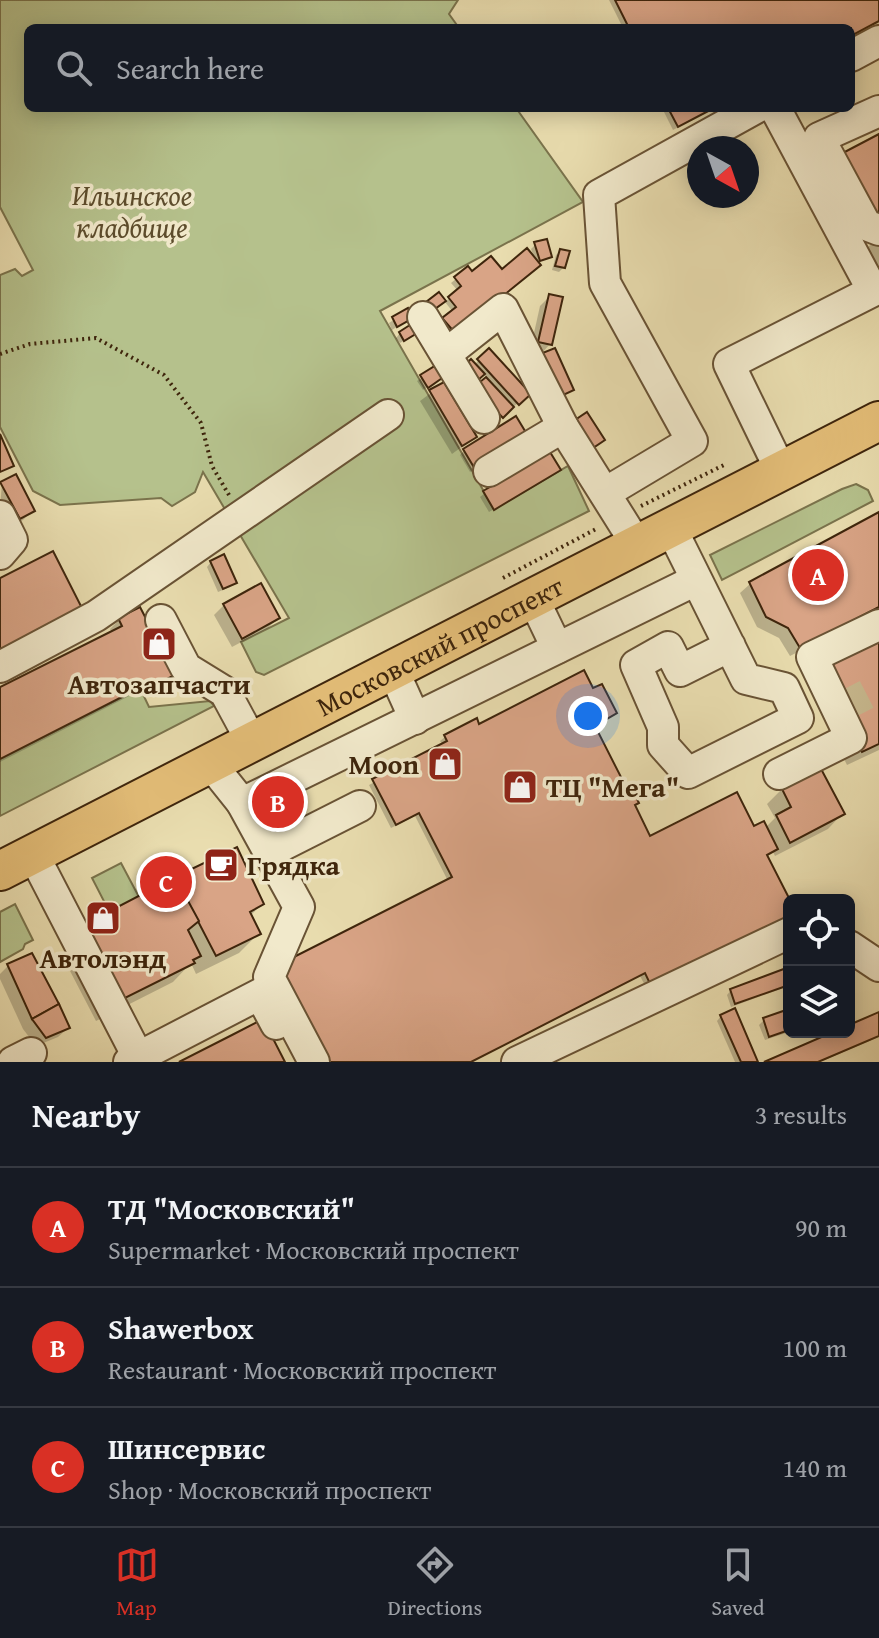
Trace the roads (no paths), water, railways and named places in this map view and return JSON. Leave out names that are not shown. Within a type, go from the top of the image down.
[{"type":"main road","name":"Московский проспект","points":[[16,862],[879,421]]},
{"type":"lane","points":[[855,54],[879,41]]},
{"type":"lane","points":[[879,111],[819,138],[866,225],[879,230]]},
{"type":"lane","points":[[605,493],[692,441],[605,283],[599,195],[749,112]]},
{"type":"lane","points":[[777,112],[873,291],[729,364],[781,471]]},
{"type":"lane","points":[[446,354],[503,309],[563,427],[637,545]]},
{"type":"lane","points":[[423,317],[484,418]]},
{"type":"lane","points":[[0,667],[96,616],[388,415]]},
{"type":"lane","points":[[489,471],[563,427]]},
{"type":"lane","points":[[0,516],[12,540],[0,554]]},
{"type":"lane","points":[[671,528],[696,580],[730,646],[746,679],[784,688],[798,718],[688,773],[663,745],[663,727],[636,665],[668,647],[680,671],[730,646]]},
{"type":"lane","points":[[242,803],[696,580]]},
{"type":"lane","points":[[533,598],[557,648]]},
{"type":"lane","points":[[161,620],[186,668],[225,692],[252,742]]},
{"type":"lane","points":[[779,774],[851,738],[812,657],[879,625]]},
{"type":"lane","points":[[393,670],[415,719]]},
{"type":"lane","points":[[16,862],[134,1060],[264,986],[299,907],[242,803],[210,763]]},
{"type":"lane","points":[[269,852],[360,806]]},
{"type":"lane","points":[[517,1062],[783,936]]},
{"type":"lane","points":[[855,950],[879,966]]},
{"type":"lane","points":[[264,986],[295,1062]]},
{"type":"lane","points":[[264,986],[314,1062]]},
{"type":"tunnel","points":[[840,708],[879,688]]},
{"type":"place","name":"ТД \"Московский\"","points":[[818,575]]},
{"type":"place","name":"Автозапчасти","points":[[159,644]]},
{"type":"place","name":"Moon","points":[[445,764]]},
{"type":"place","name":"ТЦ \"Мега\"","points":[[520,787]]},
{"type":"place","name":"Shawerbox","points":[[278,802]]},
{"type":"place","name":"Грядка","points":[[221,865]]},
{"type":"place","name":"Шинсервис","points":[[166,882]]},
{"type":"place","name":"Автолэнд","points":[[103,918]]},
{"type":"park label","name":"Ильинское кладбище","points":[[132,211]]}]
